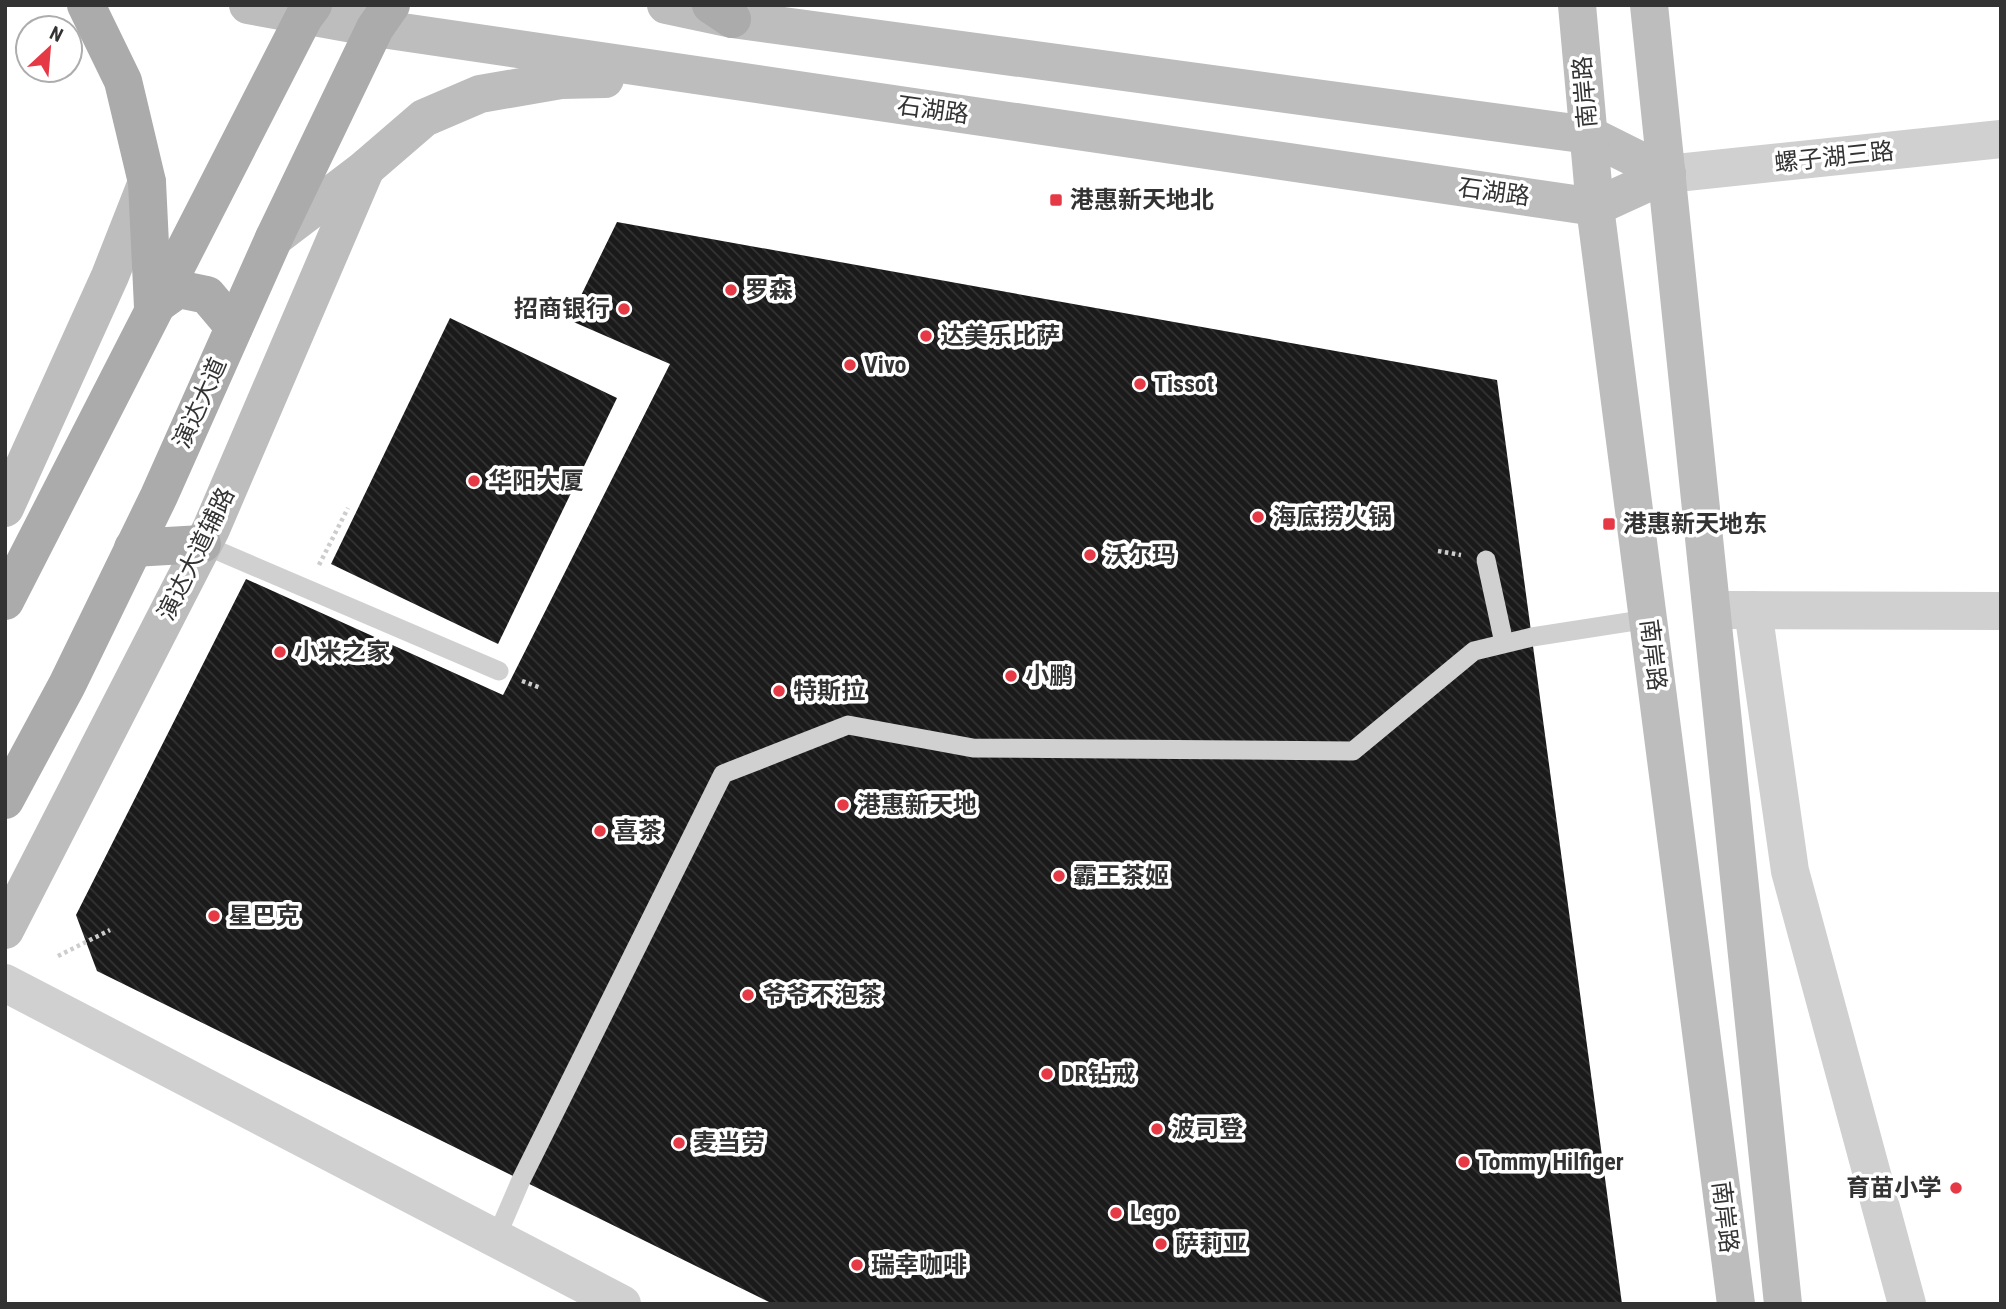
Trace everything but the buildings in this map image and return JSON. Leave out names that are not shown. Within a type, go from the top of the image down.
[{"type":"main road","points":[[86,5],[123,81],[147,182],[153,307]]},
{"type":"main road","name":"石湖路","points":[[248,5],[383,17],[702,76],[1595,207]]},
{"type":"main road","points":[[666,5],[1589,135],[1667,174]]},
{"type":"main road","name":"南岸路","points":[[1577,5],[1595,207],[1736,1304]]},
{"type":"main road","name":"南岸路","points":[[1649,5],[1783,1304]]},
{"type":"main road","points":[[5,601],[153,307],[309,11]]},
{"type":"main road","name":"演达大道","points":[[5,800],[67,685],[134,548],[274,238],[383,17]]},
{"type":"main road","points":[[274,238],[366,169],[424,118],[480,94],[561,80],[702,76]]},
{"type":"main road","name":"演达大道辅路","points":[[5,930],[202,544],[366,169]]},
{"type":"main road","points":[[1595,207],[1667,174]]},
{"type":"main road","points":[[5,508],[100,301],[147,182]]},
{"type":"main road","points":[[153,307],[178,289],[207,295],[233,327]]},
{"type":"main road","points":[[134,548],[202,544]]},
{"type":"street","name":"螺子湖三路","points":[[1667,174],[2001,139]]},
{"type":"street","points":[[1712,610],[2001,611]]},
{"type":"street","points":[[1753,610],[1790,871],[1907,1304]]},
{"type":"street","points":[[5,983],[622,1304]]},
{"type":"lane","points":[[202,544],[499,671]]},
{"type":"lane","points":[[1486,560],[1504,643]]},
{"type":"lane","points":[[496,1238],[521,1180],[723,774],[848,725],[973,748],[1353,751],[1474,651],[1504,643],[1648,619]]},
{"type":"path","points":[[308,588],[348,508]]},
{"type":"path","points":[[58,956],[110,930]]},
{"type":"place","name":"港惠新天地北","points":[[1056,200]]},
{"type":"place","name":"罗森","points":[[731,290]]},
{"type":"place","name":"招商银行","points":[[624,309]]},
{"type":"place","name":"达美乐比萨","points":[[926,336]]},
{"type":"place","name":"Vivo","points":[[850,365]]},
{"type":"place","name":"Tissot","points":[[1140,384]]},
{"type":"place","name":"华阳大厦","points":[[474,481]]},
{"type":"place","name":"海底捞火锅","points":[[1258,517]]},
{"type":"place","name":"港惠新天地东","points":[[1609,524]]},
{"type":"place","name":"沃尔玛","points":[[1090,555]]},
{"type":"place","name":"小米之家","points":[[280,652]]},
{"type":"place","name":"小鹏","points":[[1011,676]]},
{"type":"place","name":"特斯拉","points":[[779,691]]},
{"type":"place","name":"港惠新天地","points":[[843,805]]},
{"type":"place","name":"喜茶","points":[[600,831]]},
{"type":"place","name":"霸王茶姬","points":[[1059,876]]},
{"type":"place","name":"星巴克","points":[[214,916]]},
{"type":"place","name":"爷爷不泡茶","points":[[748,995]]},
{"type":"place","name":"DR钻戒","points":[[1047,1074]]},
{"type":"place","name":"波司登","points":[[1157,1129]]},
{"type":"place","name":"麦当劳","points":[[679,1143]]},
{"type":"place","name":"Tommy Hilfiger","points":[[1464,1162]]},
{"type":"place","name":"育苗小学","points":[[1956,1188]]},
{"type":"place","name":"Lego","points":[[1116,1213]]},
{"type":"place","name":"萨莉亚","points":[[1161,1244]]},
{"type":"place","name":"瑞幸咖啡","points":[[857,1265]]}]
